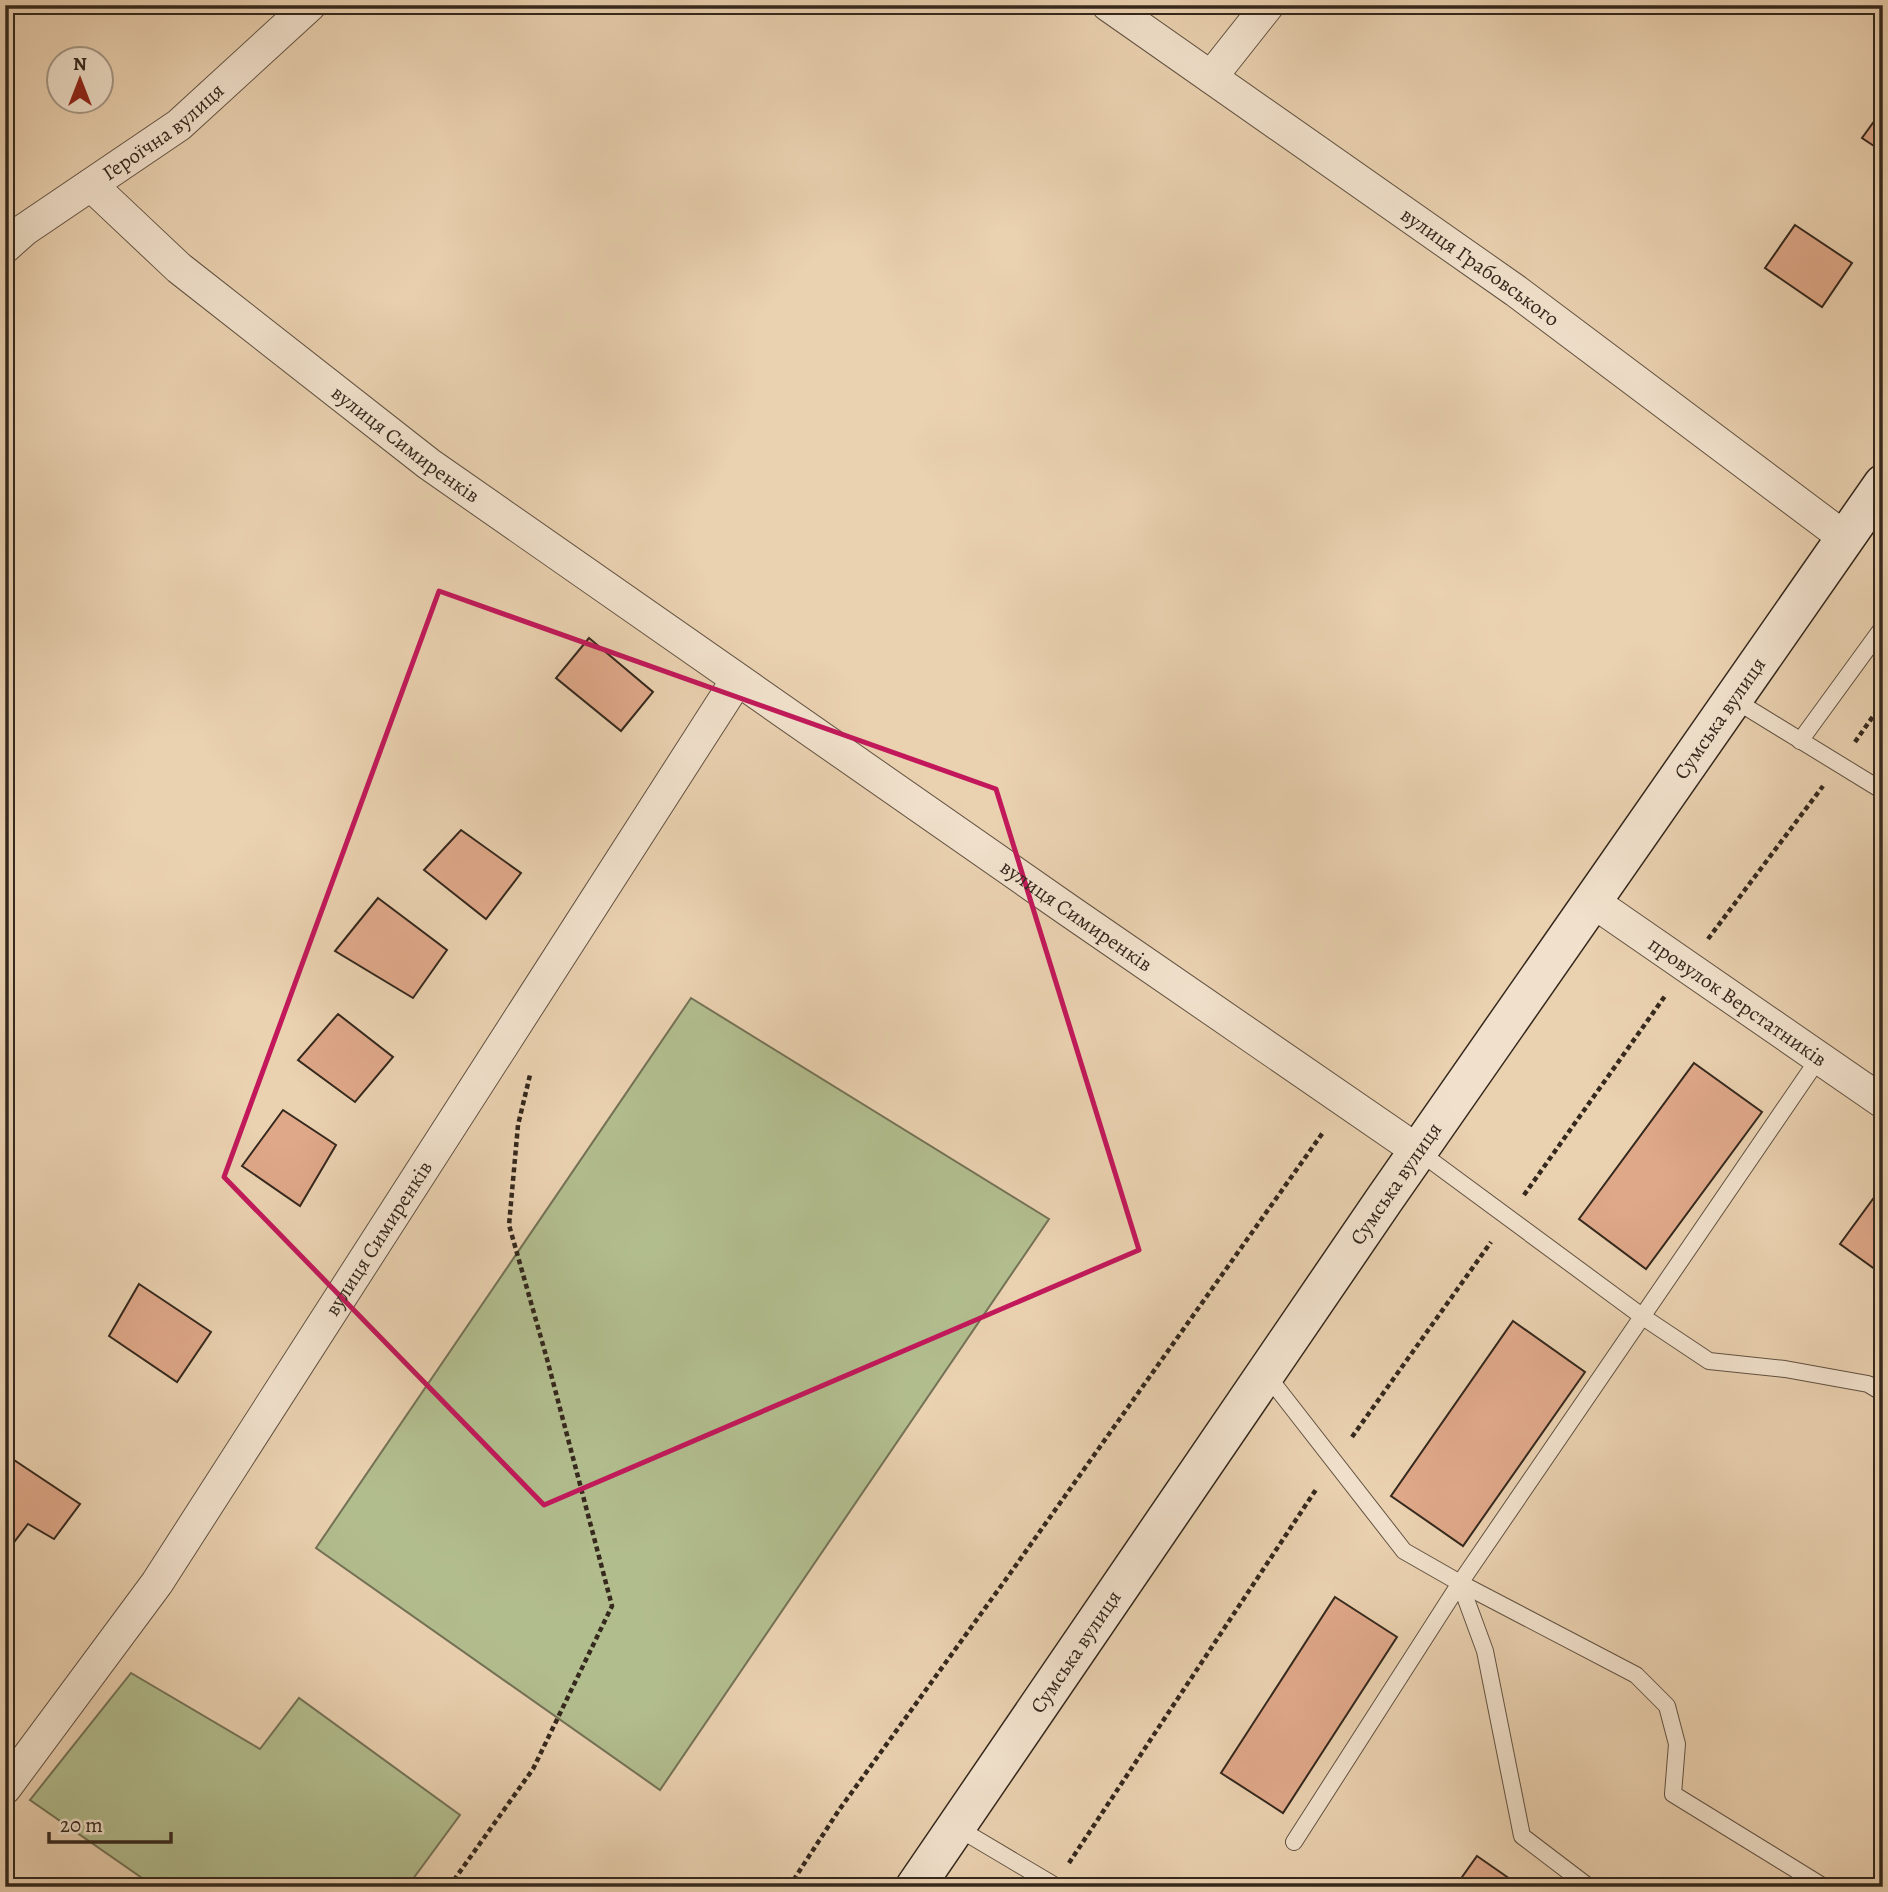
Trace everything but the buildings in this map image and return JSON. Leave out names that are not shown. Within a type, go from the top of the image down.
[{"type":"main road","name":"Сумська вулиця","points":[[915,1887],[1418,1151],[1883,484]]},
{"type":"street","name":"Героїчна вулиця","points":[[5,247],[24,230],[179,125],[310,5]]},
{"type":"street","name":"вулиця Грабовського","points":[[1108,5],[1516,291],[1844,538]]},
{"type":"street","points":[[1211,78],[1268,5]]},
{"type":"street","name":"вулиця Симиренків","points":[[91,185],[179,268],[429,464],[1418,1151]]},
{"type":"street","name":"вулиця Симиренків","points":[[5,1788],[157,1583],[737,680]]},
{"type":"street","name":"провулок Верстатників","points":[[1592,901],[1883,1102]]},
{"type":"lane","points":[[1800,741],[1883,626]]},
{"type":"lane","points":[[1733,699],[1883,791]]},
{"type":"lane","points":[[1294,1842],[1460,1583],[1819,1058]]},
{"type":"lane","points":[[1418,1151],[1643,1317],[1709,1361],[1785,1369],[1854,1381],[1868,1384],[1883,1393]]},
{"type":"lane","points":[[1266,1374],[1404,1551],[1636,1675],[1667,1706],[1677,1744],[1673,1794],[1824,1887]]},
{"type":"lane","points":[[1460,1583],[1485,1651],[1522,1836],[1589,1887]]},
{"type":"lane","points":[[956,1827],[1056,1886]]},
{"type":"path","points":[[1056,1886],[1334,1462],[1686,967],[1839,765],[1883,702]]},
{"type":"path","points":[[449,1887],[533,1769],[612,1606],[509,1226],[518,1125],[531,1073]]},
{"type":"path","points":[[789,1887],[839,1810],[1346,1101]]},
{"type":"highlighted area","points":[[439,591],[996,789],[1139,1250],[544,1505],[224,1177]]},
{"type":"green space","points":[[691,998],[1049,1219],[660,1790],[316,1548]]},
{"type":"green space","points":[[131,1673],[260,1749],[299,1698],[460,1815],[407,1887],[155,1887],[30,1800]]}]
